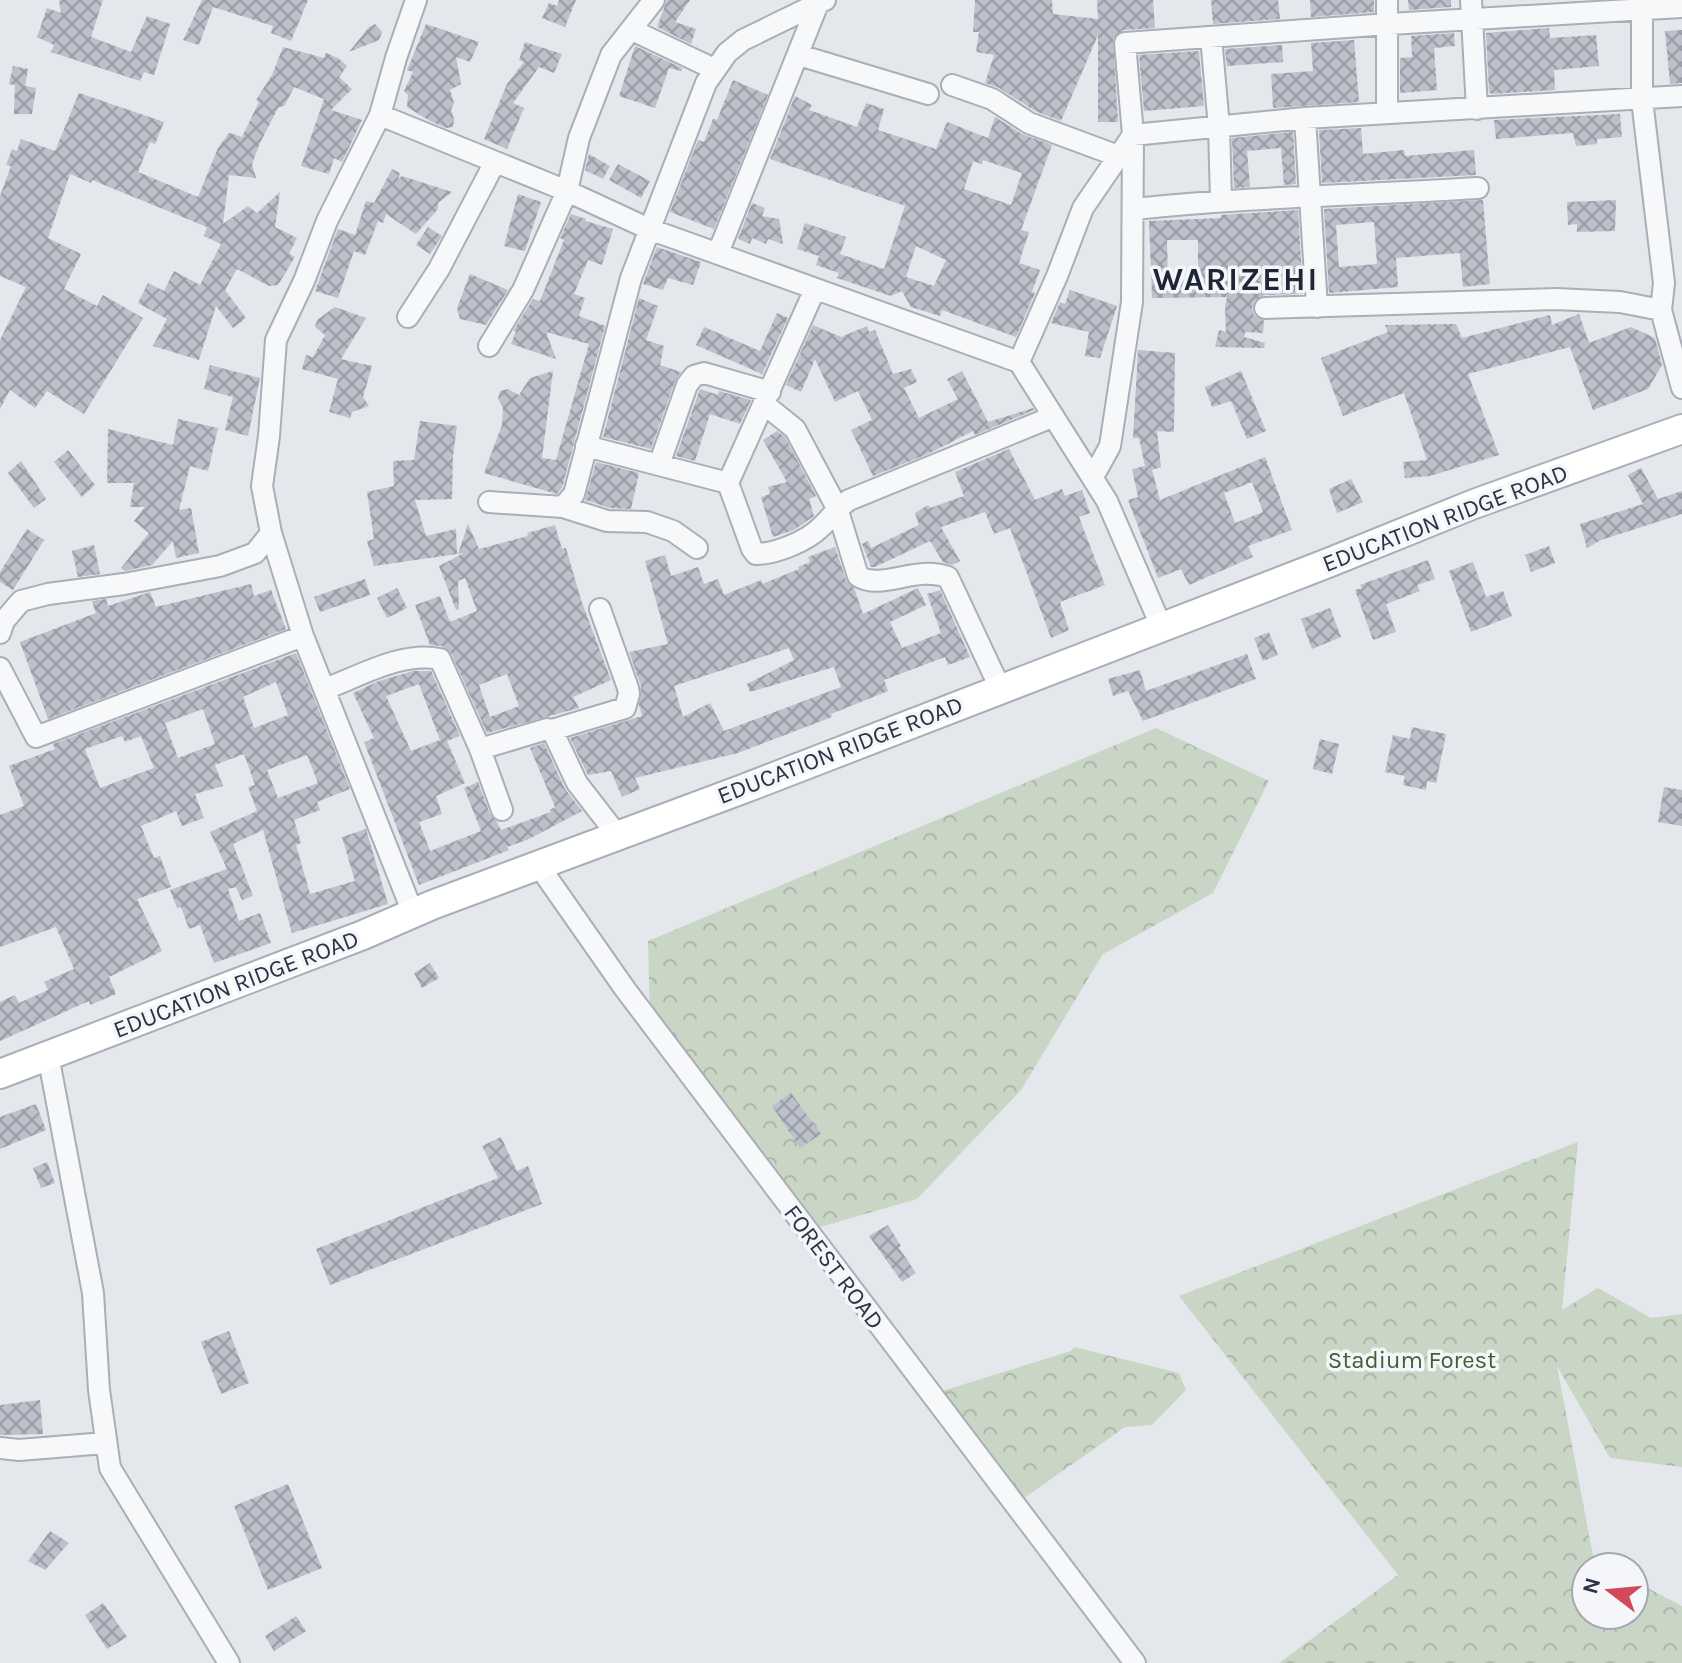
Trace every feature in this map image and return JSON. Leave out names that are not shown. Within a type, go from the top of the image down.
[{"type":"street","points":[[413,913],[303,636],[271,533],[262,486],[276,340],[304,281],[327,221],[380,115],[416,0]]},
{"type":"street","points":[[489,346],[523,290],[567,191],[579,138],[611,55],[654,0]]},
{"type":"street","points":[[1387,0],[1387,113]]},
{"type":"street","points":[[718,253],[821,3]]},
{"type":"street","points":[[563,507],[574,494],[631,278],[706,83],[727,53],[743,40],[821,3]]},
{"type":"street","points":[[1642,6],[1642,100],[1664,283],[1661,310],[1682,388]]},
{"type":"street","points":[[1093,477],[1110,446],[1132,302],[1133,135],[1125,43],[1389,24],[1471,9],[1682,7]]},
{"type":"street","points":[[1471,9],[1477,109]]},
{"type":"street","points":[[632,30],[714,69]]},
{"type":"street","points":[[1211,37],[1219,127],[1221,200]]},
{"type":"street","points":[[799,55],[928,94]]},
{"type":"street","points":[[952,85],[992,99],[1029,123],[1118,156]]},
{"type":"street","points":[[1019,362],[1083,208],[1133,135],[1305,118],[1682,96]]},
{"type":"street","points":[[380,115],[567,191],[649,229],[1019,362],[1111,509],[1161,626]]},
{"type":"street","points":[[1305,118],[1317,307]]},
{"type":"street","points":[[408,317],[439,269],[495,162]]},
{"type":"street","points":[[1134,209],[1221,200],[1478,188]]},
{"type":"street","points":[[815,289],[728,483],[756,554],[769,553],[808,537],[849,500],[1052,417]]},
{"type":"street","points":[[1265,308],[1556,299],[1620,302],[1661,310]]},
{"type":"street","points":[[659,465],[687,385],[694,376],[704,373],[767,398],[795,429],[837,508],[858,576],[871,583],[927,572],[948,577],[1000,688]]},
{"type":"street","name":"EDUCATION RIDGE ROAD","points":[[0,1074],[1496,495],[1682,429]]},
{"type":"street","points":[[586,446],[728,483]]},
{"type":"street","points":[[489,502],[563,507],[607,521],[647,522],[673,531],[697,548]]},
{"type":"street","points":[[0,633],[4,621],[21,601],[220,566],[255,553],[271,533]]},
{"type":"street","points":[[480,749],[625,708],[628,688],[600,609]]},
{"type":"street","points":[[0,668],[36,737],[303,636]]},
{"type":"street","points":[[325,689],[401,660],[423,656],[440,659],[480,749],[502,810]]},
{"type":"street","points":[[552,730],[577,783],[618,836]]},
{"type":"street","name":"FOREST ROAD","points":[[539,866],[643,1014],[1135,1663]]},
{"type":"street","points":[[48,1055],[93,1293],[105,1443],[110,1468],[229,1663]]},
{"type":"street","points":[[0,1448],[19,1450],[105,1443]]},
{"type":"green space","points":[[1156,728],[1269,781],[1213,893],[1103,954],[1021,1090],[917,1199],[813,1229],[650,1017],[648,941]]},
{"type":"green space","name":"Stadium Forest","points":[[1578,1142],[1562,1310],[1598,1288],[1651,1318],[1682,1314],[1682,1467],[1610,1458],[1557,1366],[1592,1551],[1570,1551],[1570,1631],[1650,1631],[1650,1589],[1682,1606],[1682,1663],[1279,1663],[1398,1575],[1179,1296]]},
{"type":"green space","points":[[1074,1347],[1179,1373],[1186,1390],[1152,1425],[1125,1427],[1007,1510],[923,1397],[1071,1351]]},
{"type":"building","points":[[59,0],[103,0],[91,37],[131,52],[147,16],[170,24],[154,75],[144,72],[140,81],[51,52],[54,45],[37,37],[47,8],[61,13]]},
{"type":"building","points":[[202,0],[308,0],[291,41],[271,33],[273,26],[213,7],[199,45],[183,40]]},
{"type":"building","points":[[559,0],[576,0],[565,27],[542,18],[549,3],[557,6]]},
{"type":"building","points":[[667,0],[690,0],[675,22],[696,29],[691,44],[657,27]]},
{"type":"building","points":[[975,0],[1052,0],[1053,14],[1098,19],[1097,0],[1153,0],[1155,28],[1123,30],[1113,38],[1118,122],[1098,122],[1098,35],[1061,121],[1035,111],[999,88],[985,83],[994,55],[976,52],[979,32],[973,32]]},
{"type":"building","points":[[1211,0],[1278,0],[1280,19],[1213,24]]},
{"type":"building","points":[[1310,0],[1374,0],[1374,12],[1311,17]]},
{"type":"building","points":[[1408,0],[1451,0],[1451,7],[1409,10]]},
{"type":"building","points":[[375,24],[382,32],[379,40],[349,52],[369,27]]},
{"type":"building","points":[[426,24],[479,42],[470,62],[456,57],[461,84],[450,90],[454,103],[451,110],[453,127],[446,128],[407,107],[408,95],[404,91],[413,72],[407,70]]},
{"type":"building","points":[[1549,28],[1550,38],[1596,35],[1599,66],[1554,70],[1555,90],[1489,92],[1486,33]]},
{"type":"building","points":[[1682,30],[1682,83],[1670,84],[1665,31]]},
{"type":"building","points":[[1454,33],[1455,46],[1434,48],[1437,90],[1400,93],[1400,58],[1412,57],[1411,36]]},
{"type":"building","points":[[1354,40],[1359,102],[1273,108],[1271,74],[1313,71],[1311,43]]},
{"type":"building","points":[[525,42],[562,54],[554,73],[539,67],[513,103],[524,108],[507,149],[484,139],[507,84],[524,62],[519,60]]},
{"type":"building","points":[[1282,45],[1283,62],[1227,66],[1225,49]]},
{"type":"building","points":[[635,46],[682,68],[681,71],[669,68],[655,108],[619,96]]},
{"type":"building","points":[[283,47],[324,58],[326,53],[347,66],[339,77],[352,89],[331,110],[362,120],[342,162],[334,158],[329,174],[301,166],[324,99],[294,87],[285,105],[278,108],[260,143],[252,164],[256,178],[229,175],[223,224],[248,206],[257,213],[280,192],[275,227],[297,238],[289,254],[295,257],[278,285],[269,286],[237,269],[225,290],[246,318],[233,328],[216,306],[199,360],[153,346],[167,319],[138,303],[148,283],[164,291],[174,271],[200,285],[221,244],[204,236],[207,227],[70,174],[48,238],[81,254],[64,289],[97,306],[103,295],[143,318],[84,414],[47,391],[35,408],[10,390],[0,409],[0,340],[26,287],[0,276],[0,196],[11,166],[6,165],[12,149],[17,151],[21,139],[55,151],[79,93],[164,122],[155,144],[150,142],[138,172],[198,197],[218,148],[229,133],[242,137],[259,102],[256,100],[272,75]]},
{"type":"building","points":[[1199,51],[1204,106],[1144,111],[1139,55]]},
{"type":"building","points":[[13,66],[28,69],[25,86],[36,88],[32,114],[14,114],[15,85],[9,84]]},
{"type":"building","points":[[733,80],[768,95],[714,229],[670,212],[698,140],[704,142],[713,119],[717,120]]},
{"type":"building","points":[[795,96],[812,105],[809,110],[857,127],[866,103],[884,109],[878,130],[936,149],[947,122],[988,138],[995,117],[1022,134],[1052,145],[1021,230],[1029,232],[1019,263],[1040,270],[1032,292],[1035,293],[1016,337],[942,310],[940,316],[911,307],[902,291],[891,296],[837,278],[839,273],[816,265],[819,256],[797,249],[805,223],[846,237],[840,254],[884,269],[905,206],[770,159]],"holes":[[[983,160],[1022,173],[1011,205],[964,189],[973,161],[982,164]],[[916,246],[946,260],[934,286],[906,277]]]},
{"type":"building","points":[[1620,114],[1622,137],[1597,139],[1597,144],[1576,146],[1573,133],[1496,139],[1494,120]]},
{"type":"building","points":[[1361,128],[1363,154],[1404,150],[1405,156],[1474,150],[1476,175],[1322,183],[1319,130]]},
{"type":"building","points":[[1293,132],[1296,184],[1284,185],[1281,148],[1247,151],[1250,187],[1234,188],[1232,138]]},
{"type":"building","points":[[589,154],[610,166],[603,179],[585,170]]},
{"type":"building","points":[[618,164],[650,181],[641,198],[609,180]]},
{"type":"building","points":[[392,169],[400,173],[398,179],[402,176],[452,192],[438,203],[438,209],[416,234],[386,214],[383,223],[378,221],[365,255],[354,251],[338,298],[315,291],[338,229],[355,235],[366,201],[374,203]]},
{"type":"building","points":[[518,194],[541,202],[525,251],[504,246]]},
{"type":"building","points":[[1483,200],[1490,284],[1463,287],[1460,253],[1396,258],[1398,287],[1329,293],[1324,209]],"holes":[[[1374,222],[1377,264],[1339,267],[1336,225]]]},
{"type":"building","points":[[1616,200],[1615,231],[1577,232],[1577,224],[1568,225],[1567,202]]},
{"type":"building","points":[[752,203],[765,208],[762,216],[779,219],[783,244],[768,239],[766,244],[752,238],[750,244],[738,239]]},
{"type":"building","points":[[1298,210],[1303,294],[1265,295],[1254,301],[1254,315],[1264,321],[1263,333],[1245,332],[1244,337],[1265,343],[1264,348],[1215,347],[1219,330],[1226,332],[1227,297],[1152,298],[1149,221],[1221,218],[1221,215]],"holes":[[[1167,240],[1198,240],[1198,281],[1168,281]]]},
{"type":"building","points":[[571,214],[613,229],[602,265],[588,260],[574,294],[585,298],[579,316],[605,326],[562,488],[557,494],[484,473],[502,425],[503,407],[498,399],[500,391],[508,389],[519,395],[530,378],[553,371],[542,458],[556,460],[589,344],[546,332],[556,359],[511,344],[516,331],[513,331],[533,299],[540,301]]},
{"type":"building","points":[[428,227],[442,236],[430,254],[416,245]]},
{"type":"building","points":[[657,247],[701,262],[693,285],[668,278],[663,290],[643,284]]},
{"type":"building","points":[[470,274],[508,290],[486,325],[460,319],[457,308]]},
{"type":"building","points":[[1070,290],[1117,306],[1100,358],[1085,356],[1089,332],[1051,323],[1060,302],[1065,304]]},
{"type":"building","points":[[639,298],[658,306],[646,340],[664,346],[660,365],[681,372],[651,449],[603,437]]},
{"type":"building","points":[[335,307],[366,318],[341,359],[372,366],[363,397],[369,406],[352,412],[350,418],[329,412],[338,379],[302,369],[306,355],[313,357],[325,335],[315,327],[317,320]]},
{"type":"building","points":[[777,313],[788,318],[762,374],[696,345],[704,327],[760,351]]},
{"type":"building","points":[[1579,314],[1589,343],[1631,327],[1655,338],[1662,365],[1648,389],[1593,410],[1570,347],[1468,374],[1499,455],[1430,476],[1405,478],[1403,462],[1427,460],[1404,393],[1343,416],[1321,358],[1388,332],[1385,325],[1456,324],[1462,338],[1550,315],[1552,325]]},
{"type":"building","points":[[813,325],[841,337],[867,326],[869,332],[875,330],[893,374],[911,369],[917,382],[904,388],[919,418],[958,399],[947,379],[962,371],[988,422],[1034,410],[975,435],[973,431],[928,454],[873,476],[851,430],[872,420],[858,391],[835,402],[815,359],[801,392],[786,385]]},
{"type":"building","points":[[1138,350],[1175,353],[1174,432],[1157,431],[1161,467],[1152,470],[1160,500],[1265,457],[1292,530],[1248,546],[1253,557],[1189,585],[1181,569],[1158,578],[1128,500],[1138,497],[1132,469],[1145,466],[1139,438],[1133,438]],"holes":[[[1252,482],[1263,512],[1235,523],[1224,493]]]},
{"type":"building","points":[[210,365],[260,378],[248,436],[225,430],[233,397],[204,389]]},
{"type":"building","points":[[1241,371],[1266,431],[1247,439],[1231,401],[1212,407],[1205,387]]},
{"type":"building","points":[[700,389],[751,400],[740,424],[710,414],[695,461],[676,456]]},
{"type":"building","points":[[178,419],[218,428],[208,471],[190,466],[179,510],[191,508],[199,553],[176,558],[173,541],[152,565],[125,571],[121,568],[149,533],[134,521],[145,507],[130,507],[134,483],[107,483],[108,429],[173,445]]},
{"type":"building","points":[[420,421],[457,426],[452,499],[415,500],[426,536],[456,529],[457,554],[374,566],[367,541],[374,539],[367,492],[394,486],[393,461],[414,460]]},
{"type":"building","points":[[777,431],[785,437],[816,496],[809,499],[814,516],[794,530],[773,537],[761,497],[770,494],[768,487],[787,482],[763,440]]},
{"type":"building","points":[[1009,449],[1035,500],[1062,489],[1065,496],[1082,490],[1090,513],[1079,517],[1105,585],[1060,602],[1069,630],[1051,638],[1010,528],[994,534],[985,512],[941,527],[960,561],[952,565],[943,562],[930,541],[871,567],[862,544],[868,541],[871,548],[919,525],[915,513],[928,505],[930,508],[964,496],[955,472]]},
{"type":"building","points":[[68,450],[95,485],[82,497],[54,462]]},
{"type":"building","points":[[21,461],[46,499],[34,508],[8,473]]},
{"type":"building","points":[[596,462],[639,473],[631,509],[610,508],[585,500]]},
{"type":"building","points":[[1641,468],[1658,499],[1682,491],[1682,514],[1601,540],[1587,548],[1580,524],[1643,504],[1628,475]]},
{"type":"building","points":[[1351,479],[1363,502],[1337,513],[1329,489]]},
{"type":"building","points":[[468,524],[479,549],[555,525],[562,549],[566,548],[581,600],[611,680],[573,697],[579,708],[487,733],[451,653],[442,646],[430,645],[415,605],[440,596],[450,622],[477,611],[465,578],[458,581],[459,609],[456,610],[439,566],[464,553],[458,554]],"holes":[[[507,674],[519,706],[490,717],[479,685]]]},
{"type":"building","points":[[27,529],[44,540],[13,590],[0,582],[0,572]]},
{"type":"building","points":[[94,545],[100,574],[78,577],[72,551]]},
{"type":"building","points":[[1549,546],[1555,563],[1531,572],[1525,555]]},
{"type":"building","points":[[835,547],[846,580],[854,588],[863,614],[918,588],[926,605],[890,622],[902,648],[941,633],[927,594],[940,590],[970,657],[948,665],[945,657],[884,680],[888,691],[831,714],[832,717],[738,753],[635,778],[640,789],[622,797],[611,771],[588,775],[570,738],[642,716],[639,705],[641,686],[629,652],[668,644],[645,561],[665,555],[671,576],[698,567],[704,584],[718,579],[724,595],[799,569],[810,562],[808,557]],"holes":[[[789,648],[794,660],[747,684],[750,692],[834,667],[841,687],[724,731],[710,703],[683,717],[674,686]]]},
{"type":"building","points":[[1428,560],[1435,579],[1417,585],[1420,591],[1386,604],[1396,632],[1373,640],[1355,590],[1362,588],[1360,585]]},
{"type":"building","points":[[1473,562],[1486,597],[1503,591],[1512,616],[1471,632],[1449,571]]},
{"type":"building","points":[[365,579],[370,595],[320,612],[314,597]]},
{"type":"building","points":[[251,584],[254,596],[271,590],[286,629],[48,719],[20,642],[96,613],[92,601],[106,599],[108,606],[150,592],[156,607]]},
{"type":"building","points":[[397,588],[407,608],[387,618],[377,598]]},
{"type":"building","points":[[1330,608],[1341,637],[1312,649],[1301,619]]},
{"type":"building","points":[[1269,632],[1278,655],[1263,661],[1254,638]]},
{"type":"building","points":[[296,653],[350,789],[317,802],[320,810],[294,820],[301,843],[296,845],[310,894],[355,881],[342,837],[366,829],[388,904],[292,933],[263,830],[233,844],[253,896],[242,900],[236,887],[228,889],[239,921],[260,913],[271,943],[214,963],[200,925],[189,929],[181,907],[177,908],[170,890],[227,869],[210,832],[257,811],[248,787],[255,785],[244,754],[215,765],[223,786],[195,794],[204,818],[182,826],[176,811],[141,826],[154,858],[160,856],[171,887],[137,899],[162,951],[109,977],[116,994],[90,1005],[89,1001],[0,1041],[0,1002],[15,995],[19,1003],[48,990],[44,982],[74,969],[56,927],[0,947],[0,815],[24,806],[9,766],[55,749],[53,744]],"holes":[[[276,682],[288,715],[254,728],[243,697]],[[203,709],[215,744],[178,758],[165,723]],[[122,736],[125,742],[141,736],[154,768],[100,788],[85,749]],[[307,755],[318,783],[278,798],[267,770]]]},
{"type":"building","points":[[1247,654],[1256,679],[1143,721],[1128,691],[1113,696],[1108,679],[1140,670],[1146,691]]},
{"type":"building","points":[[413,671],[431,671],[460,736],[447,741],[465,783],[436,796],[442,814],[419,822],[430,851],[481,831],[464,788],[478,782],[490,814],[501,830],[551,812],[555,807],[530,748],[544,743],[565,789],[582,811],[507,847],[509,850],[419,885],[364,742],[374,738],[353,693]],"holes":[[[419,684],[440,740],[411,751],[386,696]]]},
{"type":"building","points":[[1412,727],[1446,734],[1436,783],[1427,781],[1426,790],[1403,785],[1405,776],[1385,772],[1393,735],[1410,739]]},
{"type":"building","points":[[1320,739],[1339,744],[1332,774],[1313,769]]},
{"type":"building","points":[[1664,787],[1682,790],[1682,826],[1658,822]]},
{"type":"building","points":[[430,963],[439,978],[422,988],[414,973]]},
{"type":"building","points":[[791,1093],[821,1134],[800,1148],[772,1106]]},
{"type":"building","points":[[36,1104],[46,1130],[0,1149],[0,1117]]},
{"type":"building","points":[[501,1137],[517,1171],[528,1166],[542,1204],[330,1285],[316,1249],[498,1178],[482,1146]]},
{"type":"building","points":[[47,1162],[55,1183],[41,1188],[33,1168]]},
{"type":"building","points":[[888,1225],[916,1273],[902,1282],[869,1236]]},
{"type":"building","points":[[229,1331],[249,1383],[221,1394],[201,1342]]},
{"type":"building","points":[[40,1400],[43,1434],[0,1435],[0,1405]]},
{"type":"building","points":[[288,1484],[322,1568],[268,1590],[234,1506]]},
{"type":"building","points":[[50,1531],[69,1543],[45,1570],[28,1561]]},
{"type":"building","points":[[103,1603],[127,1637],[107,1649],[85,1615]]},
{"type":"building","points":[[296,1616],[306,1631],[274,1651],[265,1636]]},
{"type":"district","name":"WARIZEHI","points":[[1236,279]]}]
